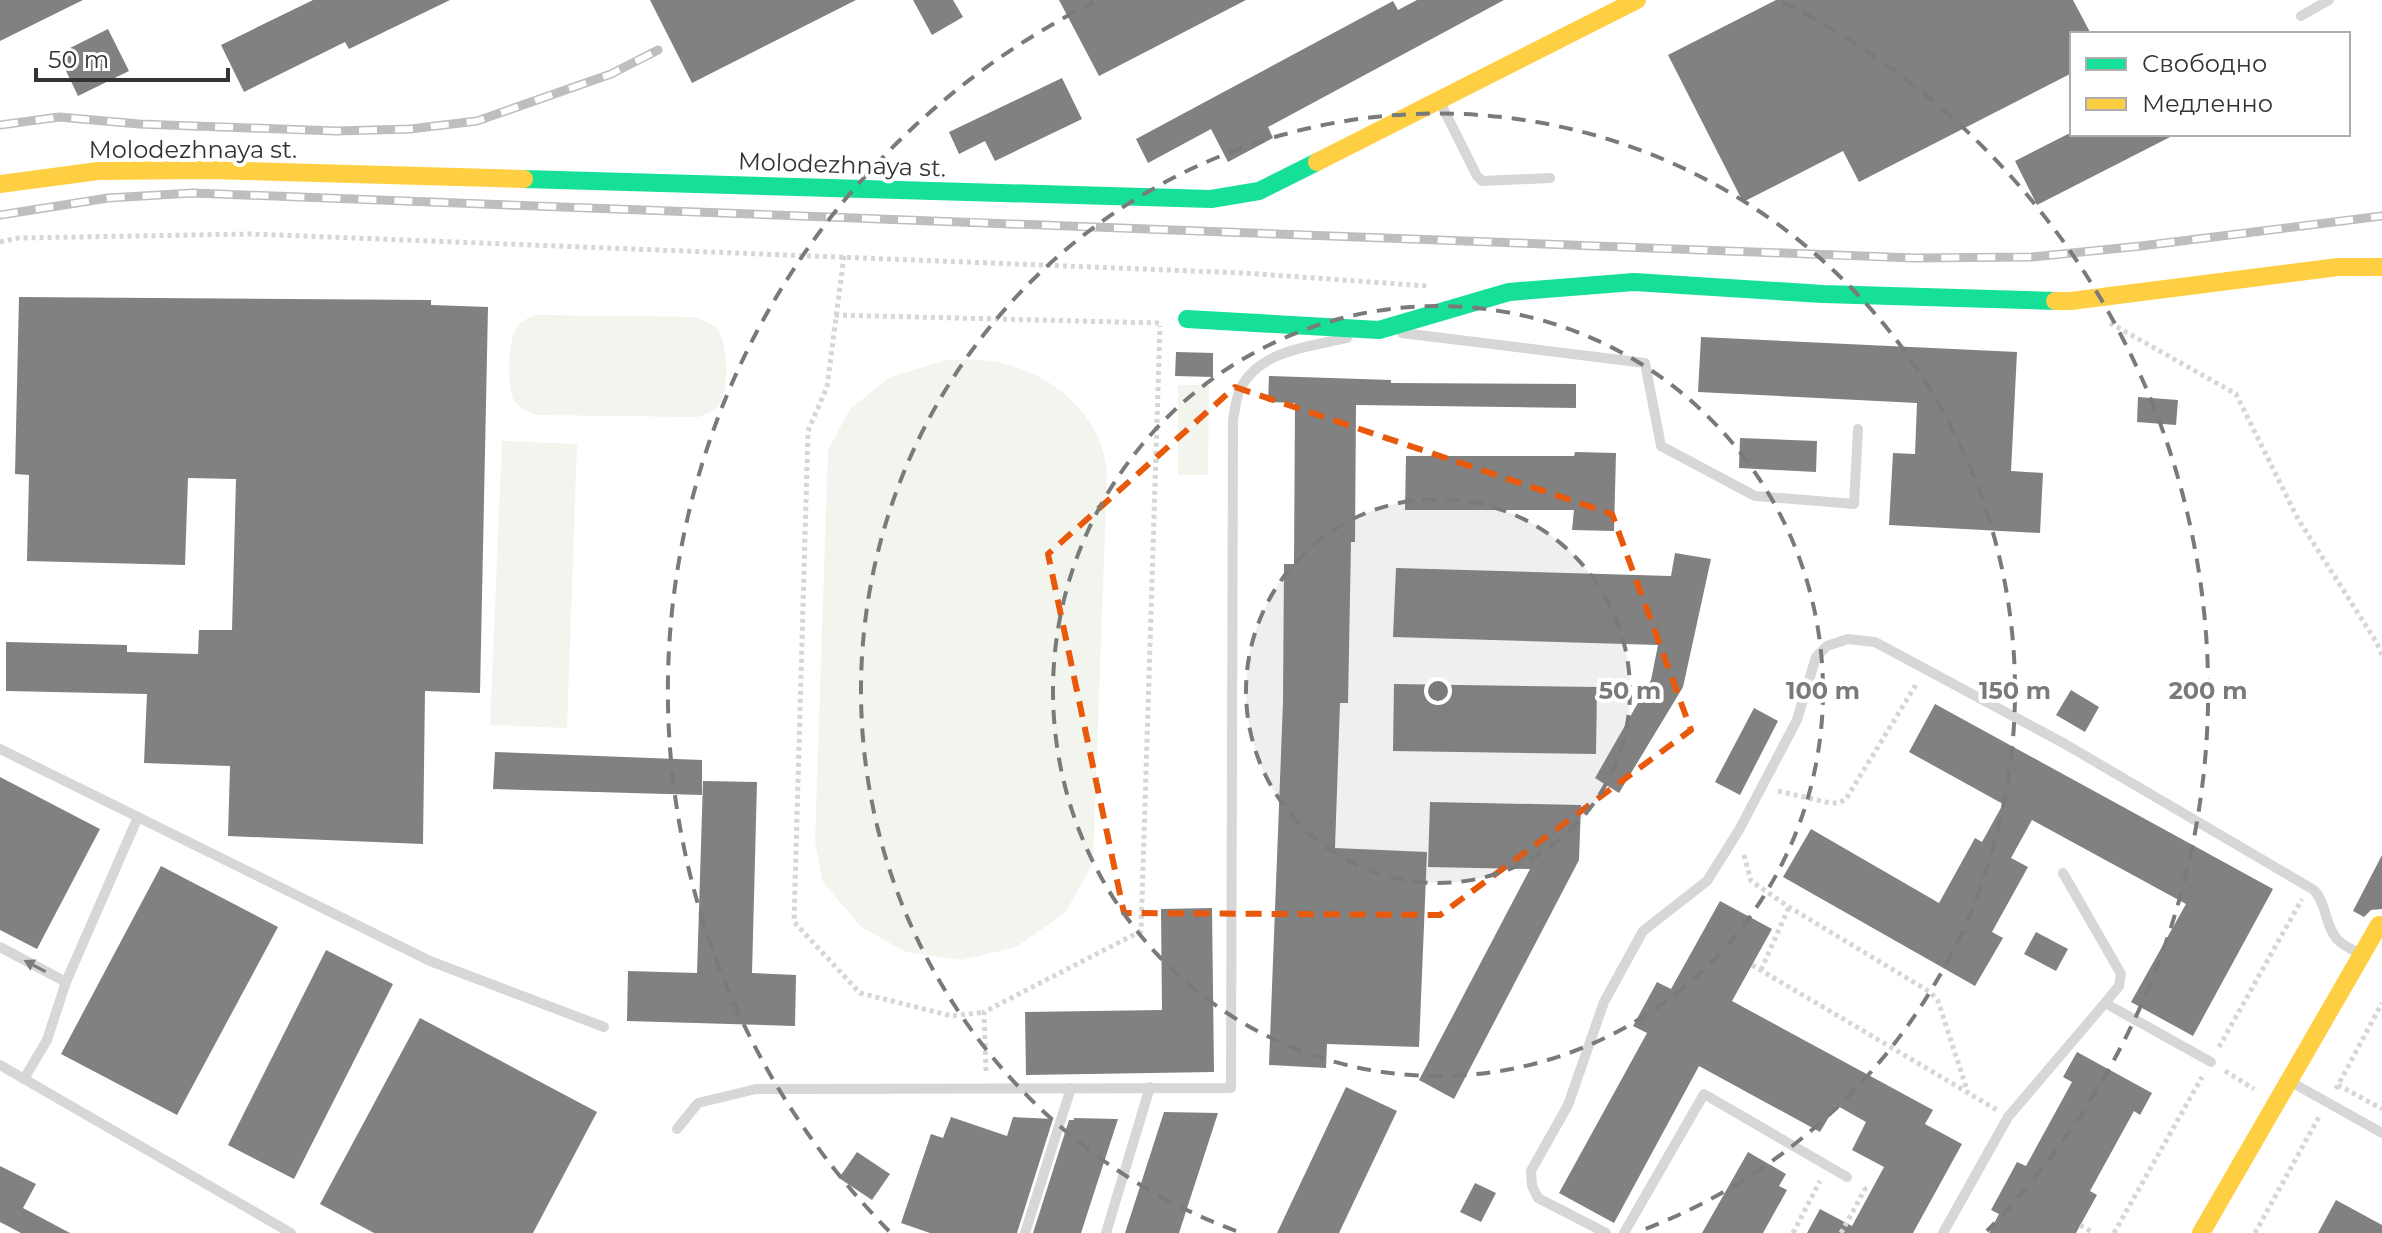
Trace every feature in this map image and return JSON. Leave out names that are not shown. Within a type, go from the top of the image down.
[{"type":"main road","name":"Molodezhnaya st.","points":[[0,184],[98,171],[208,170],[1211,199],[1259,191],[1637,0]]},
{"type":"main road","points":[[1187,319],[1379,330],[1509,292],[1634,282],[1823,294],[2071,301],[2338,267],[2382,267]]},
{"type":"main road","points":[[2201,1233],[2379,925]]},
{"type":"lane","points":[[2301,16],[2329,0]]},
{"type":"lane","points":[[1439,100],[1482,181],[1550,178]]},
{"type":"lane","points":[[677,1129],[698,1103],[756,1089],[1231,1088],[1233,420],[1239,392],[1252,370],[1274,356],[1379,330],[1645,363],[1661,446],[1755,496],[1854,504],[1858,429]]},
{"type":"lane","points":[[1606,1233],[1538,1198],[1532,1186],[1531,1171],[1568,1105],[1604,1002],[1643,931],[1707,881],[1739,830],[1797,720],[1816,657],[1827,646],[1848,639],[1875,642],[2065,744],[2309,887],[2321,897],[2334,936],[2362,955]]},
{"type":"lane","points":[[0,749],[430,961],[604,1027]]},
{"type":"lane","points":[[24,1079],[47,1040],[66,982],[138,817]]},
{"type":"lane","points":[[1943,1233],[2008,1117],[2119,986],[2121,974],[2063,873]]},
{"type":"lane","points":[[0,947],[66,982]]},
{"type":"lane","points":[[2105,1003],[2211,1062]]},
{"type":"lane","points":[[0,1065],[291,1233]]},
{"type":"lane","points":[[2289,1081],[2382,1133]]},
{"type":"lane","points":[[1106,1233],[1150,1087]]},
{"type":"lane","points":[[1025,1233],[1071,1088]]},
{"type":"lane","points":[[1624,1233],[1704,1094],[1847,1177]]},
{"type":"path","points":[[0,242],[18,238],[252,234],[1244,273],[1431,286]]},
{"type":"path","points":[[844,256],[827,387],[808,431],[794,922],[860,993],[952,1016],[984,1012],[1141,931],[1160,323]]},
{"type":"path","points":[[2071,301],[2236,394],[2298,519],[2382,655]]},
{"type":"path","points":[[835,315],[1160,323],[1187,319]]},
{"type":"path","points":[[1762,787],[1830,803],[1846,799],[1926,670]]},
{"type":"path","points":[[1739,830],[1746,871],[1751,881],[1930,992],[1938,1001],[1968,1093]]},
{"type":"path","points":[[1761,970],[1789,907]]},
{"type":"path","points":[[1752,965],[2008,1117]]},
{"type":"path","points":[[984,1012],[985,1088]]},
{"type":"path","points":[[2211,1062],[2276,1103]]},
{"type":"path","points":[[2338,1085],[2382,1109]]},
{"type":"path","points":[[1793,1233],[1828,1166]]},
{"type":"path","points":[[1841,1233],[1865,1189],[1847,1177]]},
{"type":"path","points":[[2080,1225],[2094,1233]]},
{"type":"highlighted area","points":[[1235,387],[1612,514],[1691,730],[1440,915],[1124,913],[1048,554]]},
{"type":"shaded area","points":[[537,315],[696,317],[714,326],[721,336],[726,378],[723,397],[713,410],[698,417],[537,415],[515,402],[509,377],[513,334],[522,321]]},
{"type":"shaded area","points":[[947,360],[986,360],[1013,366],[1052,385],[1070,398],[1096,433],[1104,453],[1107,475],[1093,863],[1065,913],[1016,947],[962,960],[906,952],[861,927],[823,882],[815,842],[828,450],[850,409],[890,377]]},
{"type":"shaded area","points":[[1178,385],[1209,385],[1208,475],[1178,475]]},
{"type":"shaded area","points":[[502,441],[577,444],[567,728],[490,725]]},
{"type":"building","points":[[0,0],[83,0],[0,41]]},
{"type":"building","points":[[313,0],[450,0],[349,49],[345,42],[244,92],[221,45]]},
{"type":"building","points":[[650,0],[856,0],[692,83]]},
{"type":"building","points":[[913,0],[953,0],[963,17],[932,35]]},
{"type":"building","points":[[1059,0],[1246,0],[1099,76]]},
{"type":"building","points":[[1417,0],[1504,0],[1268,127],[1273,138],[1228,162],[1211,129],[1148,163],[1136,139],[1393,1],[1398,10]]},
{"type":"building","points":[[1776,0],[2073,0],[2090,32],[2070,32],[2070,74],[1859,182],[1843,151],[1743,202],[1668,55]]},
{"type":"building","points":[[108,29],[129,71],[78,96],[58,54]]},
{"type":"building","points":[[1062,78],[1082,119],[995,161],[985,141],[959,154],[949,132]]},
{"type":"building","points":[[2068,134],[2172,136],[2037,205],[2015,161]]},
{"type":"building","points":[[19,297],[431,300],[431,305],[488,307],[480,693],[425,691],[423,844],[228,836],[230,766],[144,763],[147,694],[6,691],[6,642],[127,645],[127,652],[198,654],[199,630],[232,630],[236,479],[188,478],[185,565],[27,561],[29,475],[15,474]]},
{"type":"building","points":[[1701,337],[2017,352],[2011,471],[2043,473],[2040,533],[1889,525],[1893,453],[1915,454],[1917,403],[1698,392]]},
{"type":"building","points":[[1176,352],[1213,353],[1213,377],[1175,376]]},
{"type":"building","points":[[1269,376],[1391,380],[1391,383],[1576,384],[1576,408],[1356,405],[1355,542],[1351,542],[1348,703],[1340,703],[1335,848],[1427,852],[1419,1047],[1327,1044],[1326,1068],[1269,1065],[1283,702],[1284,564],[1294,564],[1295,403],[1268,402]]},
{"type":"building","points":[[2138,397],[2178,400],[2176,425],[2137,422]]},
{"type":"building","points":[[1740,438],[1817,441],[1816,472],[1739,468]]},
{"type":"building","points":[[1575,452],[1616,453],[1614,531],[1572,530],[1574,510],[1405,510],[1406,456],[1574,456]]},
{"type":"building","points":[[1675,553],[1711,559],[1683,687],[1619,793],[1595,778],[1651,680],[1658,645],[1393,637],[1396,568],[1671,576]]},
{"type":"building","points":[[1394,684],[1597,687],[1596,754],[1393,751]]},
{"type":"building","points":[[2071,690],[2099,707],[2085,732],[2056,715]]},
{"type":"building","points":[[1935,704],[2273,889],[2193,1036],[2131,1002],[2186,904],[2032,820],[2011,858],[2028,867],[1992,932],[2003,938],[1975,986],[1783,877],[1811,829],[1939,903],[1975,838],[1982,842],[2003,804],[1909,752]]},
{"type":"building","points":[[1754,708],[1778,721],[1740,795],[1715,782]]},
{"type":"building","points":[[495,752],[702,760],[702,795],[493,789]]},
{"type":"building","points":[[0,777],[100,829],[37,949],[0,930]]},
{"type":"building","points":[[703,781],[757,782],[752,973],[796,975],[795,1026],[627,1021],[628,971],[697,973]]},
{"type":"building","points":[[1430,802],[1581,805],[1579,860],[1454,1099],[1419,1080],[1530,869],[1428,867]]},
{"type":"building","points":[[2382,855],[2382,909],[2371,910],[2364,917],[2353,911]]},
{"type":"building","points":[[161,866],[278,927],[177,1115],[61,1054]]},
{"type":"building","points":[[1720,901],[1772,929],[1732,1001],[1933,1110],[1925,1124],[1962,1144],[1913,1233],[1807,1233],[1820,1209],[1852,1226],[1884,1167],[1852,1150],[1866,1122],[1836,1105],[1820,1132],[1699,1066],[1614,1223],[1559,1193],[1647,1033],[1633,1026],[1657,982],[1671,989]]},
{"type":"building","points":[[1212,908],[1214,1072],[1026,1075],[1025,1012],[1162,1010],[1161,909]]},
{"type":"building","points":[[2036,932],[2068,949],[2056,971],[2024,954]]},
{"type":"building","points":[[326,950],[393,984],[294,1179],[228,1145]]},
{"type":"building","points":[[420,1018],[597,1112],[533,1233],[374,1233],[320,1204]]},
{"type":"building","points":[[2077,1052],[2152,1093],[2140,1115],[2134,1111],[2090,1191],[2097,1195],[2076,1233],[1989,1233],[1999,1214],[1991,1210],[2017,1162],[2026,1166],[2072,1082],[2063,1077]]},
{"type":"building","points":[[1346,1087],[1397,1111],[1339,1233],[1277,1233]]},
{"type":"building","points":[[1164,1112],[1218,1113],[1179,1233],[1125,1233]]},
{"type":"building","points":[[951,1117],[1007,1136],[1013,1117],[1053,1119],[1017,1233],[930,1233],[901,1223],[931,1134],[943,1138]]},
{"type":"building","points":[[1118,1119],[1081,1233],[1033,1233],[1069,1120]]},
{"type":"building","points":[[857,1152],[890,1174],[872,1200],[839,1178]]},
{"type":"building","points":[[1748,1152],[1786,1174],[1779,1186],[1787,1190],[1763,1233],[1702,1233]]},
{"type":"building","points":[[0,1166],[36,1184],[23,1208],[70,1233],[21,1233],[0,1222]]},
{"type":"building","points":[[1475,1183],[1496,1193],[1481,1222],[1460,1212]]},
{"type":"building","points":[[2336,1200],[2382,1225],[2382,1233],[2318,1233]]},
{"type":"railway","points":[[0,125],[59,117],[139,124],[336,131],[410,129],[477,121],[611,74],[658,50]]},
{"type":"railway","points":[[0,215],[108,198],[193,193],[1914,258],[2032,257],[2382,216]]},
{"type":"traffic: fast","points":[[524,179],[1211,199],[1259,191],[1317,162]]},
{"type":"traffic: fast","points":[[1187,319],[1379,330],[1509,292],[1634,282],[1823,294],[2055,301]]},
{"type":"traffic: slow","points":[[1317,162],[1637,0]]},
{"type":"traffic: slow","points":[[0,184],[98,171],[208,170],[524,179]]},
{"type":"traffic: slow","points":[[2055,301],[2338,267],[2382,267]]},
{"type":"traffic: slow","points":[[2201,1233],[2379,925]]}]
